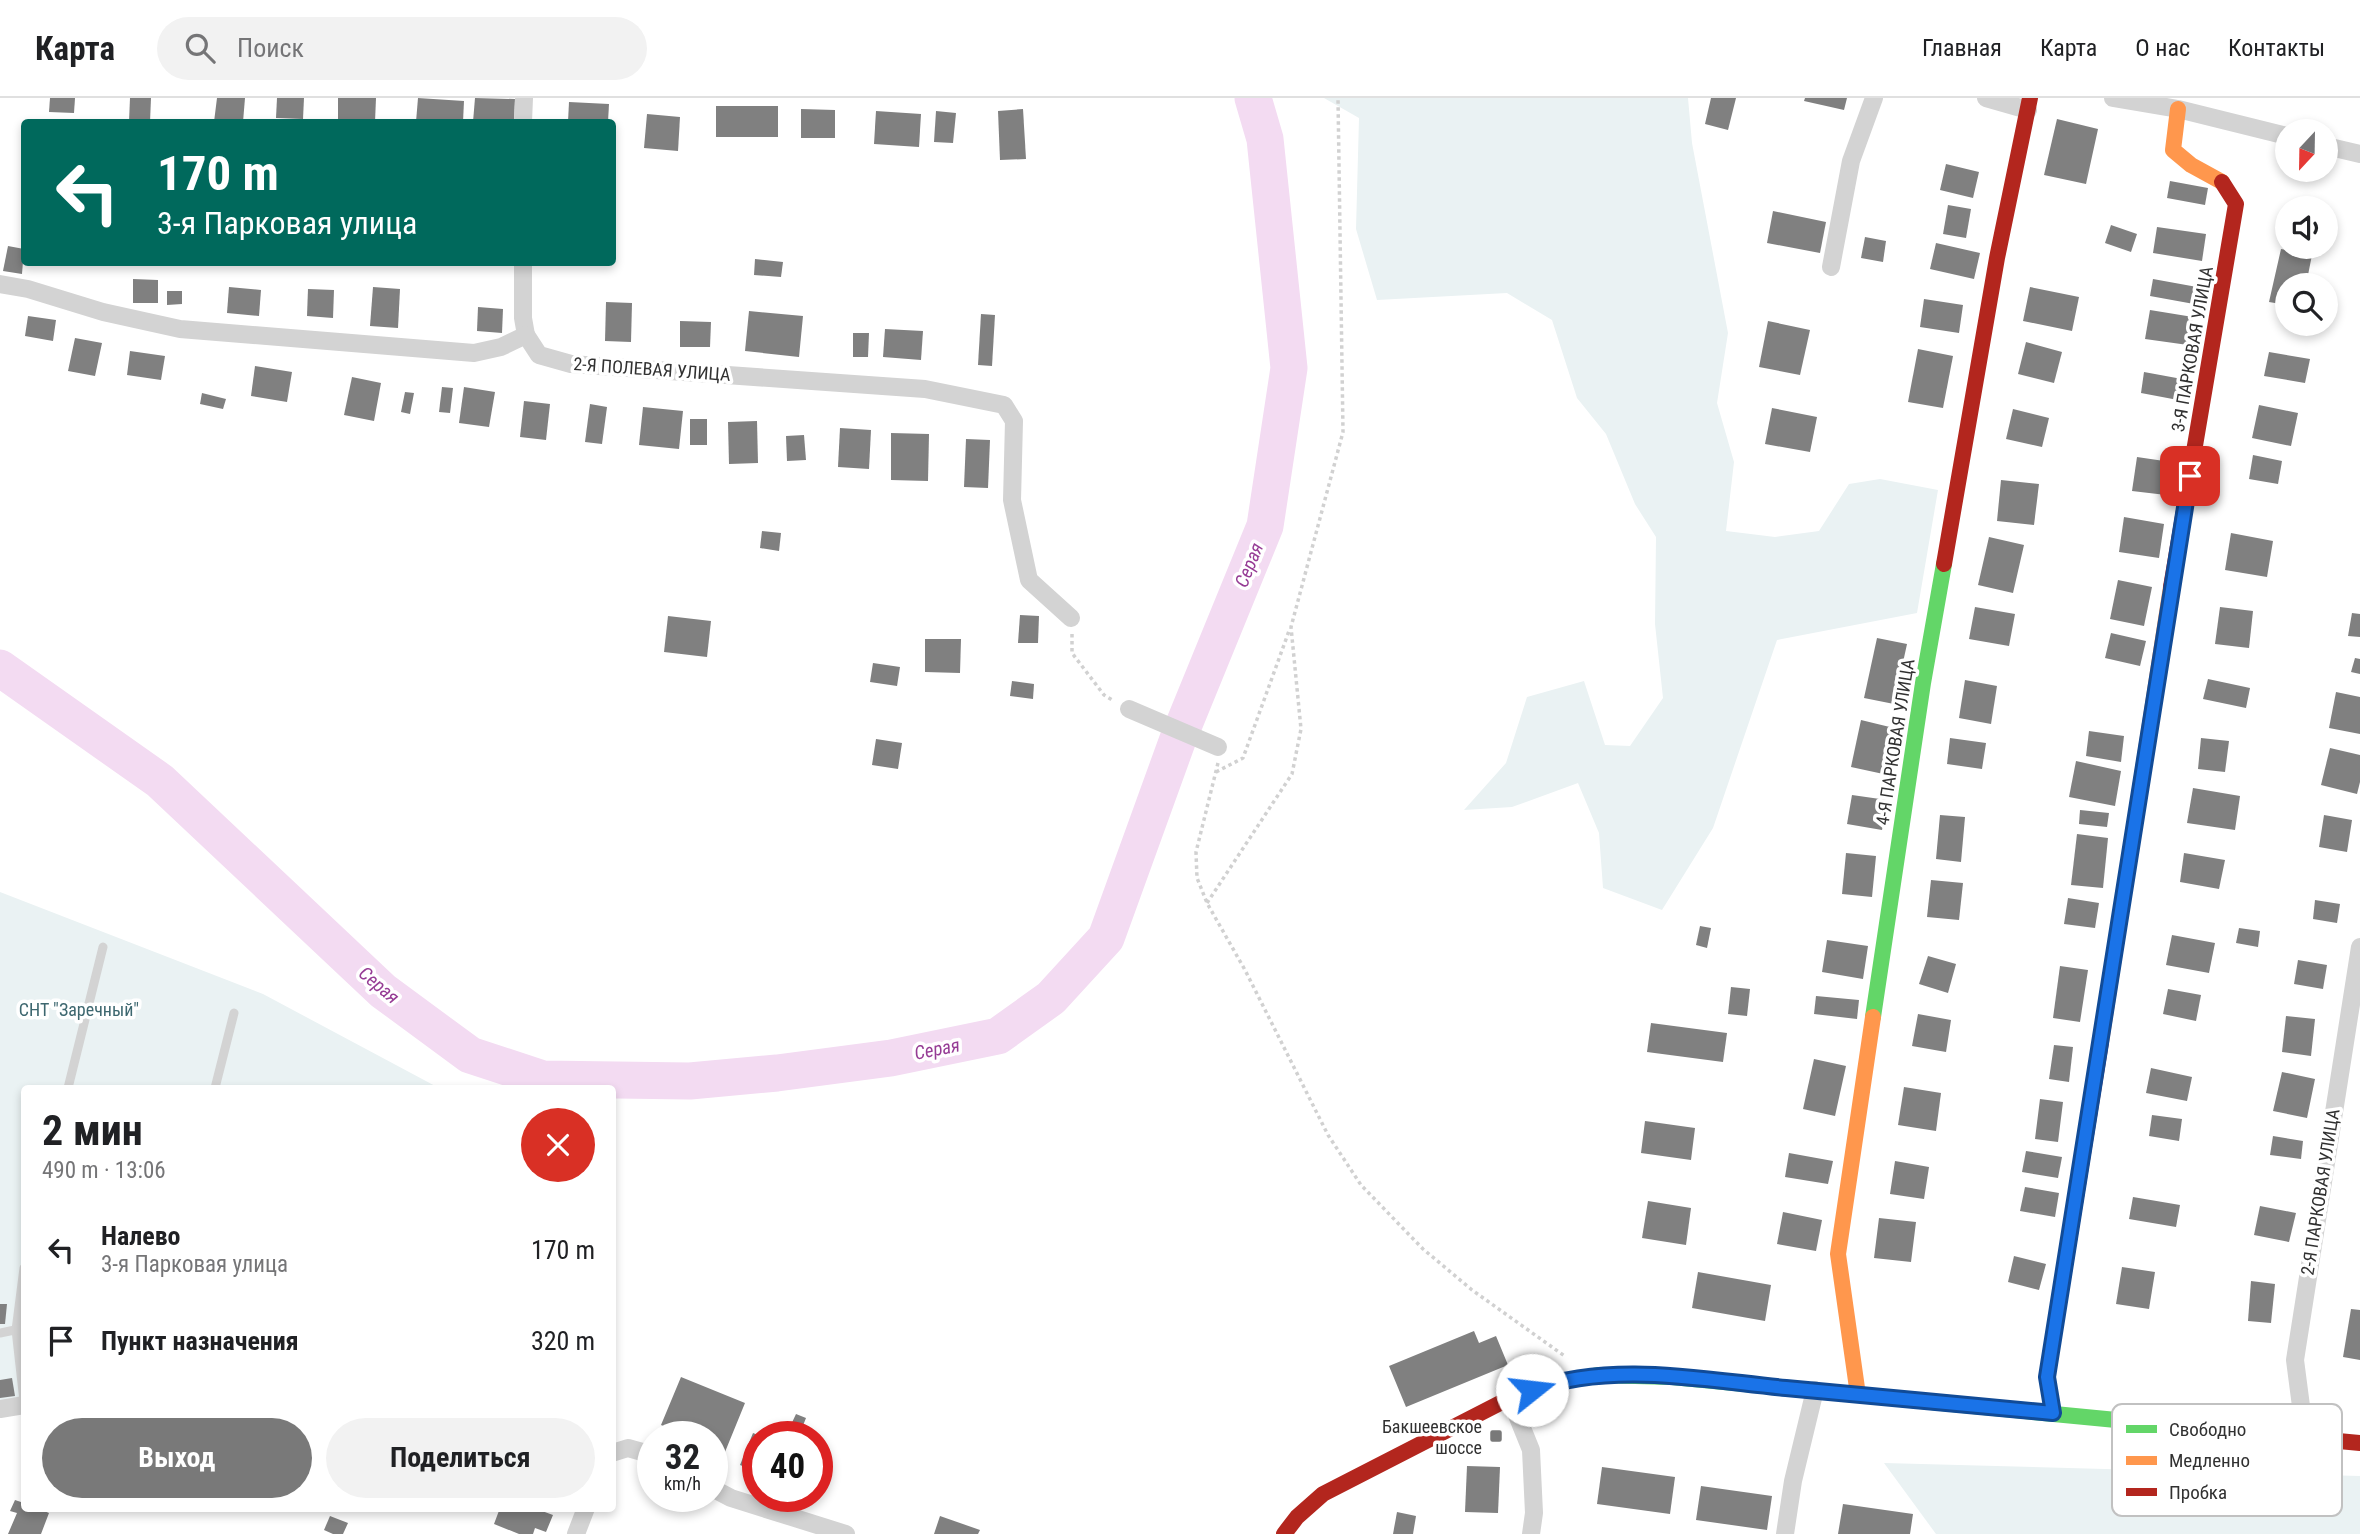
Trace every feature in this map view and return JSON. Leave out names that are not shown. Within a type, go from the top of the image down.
[{"type":"street","points":[[523,119],[524,98]]},
{"type":"street","points":[[1831,267],[1850,161],[1874,98]]},
{"type":"street","points":[[1986,98],[2029,104]]},
{"type":"street","points":[[2113,98],[2178,109],[2275,133]]},
{"type":"street","name":"4-Я ПАРКОВАЯ УЛИЦА","points":[[1858,1395],[1838,1254],[1923,683],[1997,258],[2029,104]]},
{"type":"street","name":"3-Я ПАРКОВАЯ УЛИЦА","points":[[2053,1413],[2047,1377],[2088,1131],[2158,666],[2236,204],[2224,183],[2191,165],[2173,149],[2178,109]]},
{"type":"street","points":[[2338,149],[2360,154]]},
{"type":"street","points":[[0,284],[28,289],[103,312],[180,329],[474,353],[501,347],[526,335],[523,318],[523,266]]},
{"type":"street","name":"2-Я ПОЛЕВАЯ УЛИЦА","points":[[526,335],[540,355],[571,364],[925,389],[1004,405],[1014,421],[1013,500],[1029,580],[1071,618]]},
{"type":"street","points":[[1129,709],[1218,747]]},
{"type":"street","name":"2-Я ПАРКОВАЯ УЛИЦА","points":[[2301,1404],[2295,1360],[2360,947]]},
{"type":"street","points":[[1284,1534],[1297,1517],[1323,1494],[1510,1398],[1553,1382],[1598,1375],[1672,1377],[2112,1419]]},
{"type":"street","points":[[1785,1534],[1793,1481],[1815,1390]]},
{"type":"street","points":[[1510,1398],[1531,1450],[1534,1513],[1531,1534]]},
{"type":"street","points":[[0,1409],[21,1404]]},
{"type":"street","points":[[2342,1441],[2360,1443]]},
{"type":"street","points":[[616,1452],[628,1448],[637,1451]]},
{"type":"street","points":[[728,1496],[846,1534]]},
{"type":"street","points":[[576,1534],[584,1512]]},
{"type":"lane","points":[[69,1085],[103,947]]},
{"type":"lane","points":[[216,1085],[234,1013]]},
{"type":"lane","points":[[0,1333],[20,1329],[21,1348]]},
{"type":"path","points":[[1216,772],[1243,758],[1291,627],[1343,432],[1338,98]]},
{"type":"path","points":[[1071,618],[1072,653],[1104,695],[1129,709]]},
{"type":"path","points":[[1207,903],[1292,774],[1301,730],[1291,627]]},
{"type":"path","points":[[1218,747],[1222,749],[1196,852],[1197,878],[1207,903],[1245,970],[1328,1135],[1362,1185],[1423,1249],[1472,1290],[1571,1361]]},
{"type":"green space","points":[[1324,98],[1688,98],[1692,143],[1728,333],[1717,403],[1734,462],[1726,531],[1775,537],[1819,531],[1849,484],[1880,479],[1938,490],[1917,613],[1777,640],[1713,828],[1662,910],[1603,888],[1599,833],[1578,783],[1512,807],[1464,810],[1506,763],[1527,697],[1584,681],[1605,745],[1630,746],[1663,698],[1655,624],[1656,537],[1635,504],[1606,434],[1577,398],[1552,320],[1507,293],[1377,300],[1356,229],[1359,118]]},
{"type":"green space","name":"СНТ \"Заречный\"","points":[[0,892],[263,994],[433,1085],[21,1085],[21,1402],[0,1405]]},
{"type":"green space","points":[[1884,1463],[2112,1469],[2112,1516],[2342,1516],[2342,1476],[2360,1476],[2360,1534],[1936,1534]]},
{"type":"building","points":[[50,98],[75,98],[74,113],[49,112]]},
{"type":"building","points":[[130,98],[151,98],[150,119],[129,119]]},
{"type":"building","points":[[217,98],[245,98],[243,119],[214,119]]},
{"type":"building","points":[[277,98],[304,98],[303,119],[276,118]]},
{"type":"building","points":[[338,98],[376,98],[375,119],[338,119]]},
{"type":"building","points":[[418,98],[464,101],[463,119],[416,119]]},
{"type":"building","points":[[475,98],[515,99],[514,119],[473,119]]},
{"type":"building","points":[[1711,98],[1736,98],[1728,130],[1705,124]]},
{"type":"building","points":[[1805,98],[1847,98],[1844,110],[1804,101]]},
{"type":"building","points":[[569,102],[609,104],[608,119],[568,119]]},
{"type":"building","points":[[716,106],[778,106],[778,137],[716,137]]},
{"type":"building","points":[[801,109],[835,110],[835,138],[801,138]]},
{"type":"building","points":[[1023,109],[1026,159],[1000,160],[998,111]]},
{"type":"building","points":[[876,111],[921,114],[919,147],[874,144]]},
{"type":"building","points":[[936,111],[956,113],[953,143],[934,142]]},
{"type":"building","points":[[647,114],[680,117],[678,151],[644,148]]},
{"type":"building","points":[[2057,119],[2098,129],[2086,184],[2044,175]]},
{"type":"building","points":[[1946,164],[1979,172],[1973,198],[1940,190]]},
{"type":"building","points":[[2170,181],[2208,188],[2205,205],[2167,198]]},
{"type":"building","points":[[1948,205],[1971,209],[1966,238],[1943,234]]},
{"type":"building","points":[[1773,211],[1826,222],[1820,253],[1767,243]]},
{"type":"building","points":[[2111,225],[2137,234],[2131,252],[2105,243]]},
{"type":"building","points":[[2157,227],[2206,234],[2202,261],[2153,253]]},
{"type":"building","points":[[1865,237],[1886,241],[1883,262],[1861,258]]},
{"type":"building","points":[[1936,243],[1980,253],[1974,279],[1930,269]]},
{"type":"building","points":[[8,246],[21,248],[22,274],[3,271]]},
{"type":"building","points":[[755,259],[783,262],[781,277],[754,275]]},
{"type":"building","points":[[2279,259],[2311,259],[2308,273],[2276,273]]},
{"type":"building","points":[[2275,276],[2275,303],[2269,302]]},
{"type":"building","points":[[133,279],[158,280],[158,303],[133,303]]},
{"type":"building","points":[[2153,279],[2197,287],[2194,304],[2150,296]]},
{"type":"building","points":[[229,287],[261,290],[259,316],[227,313]]},
{"type":"building","points":[[373,287],[400,289],[398,328],[370,326]]},
{"type":"building","points":[[2030,287],[2079,297],[2072,331],[2023,321]]},
{"type":"building","points":[[308,289],[334,290],[333,318],[307,316]]},
{"type":"building","points":[[167,291],[182,291],[182,304],[167,305]]},
{"type":"building","points":[[1924,299],[1963,305],[1959,333],[1920,327]]},
{"type":"building","points":[[606,302],[632,303],[631,342],[605,341]]},
{"type":"building","points":[[478,307],[503,309],[502,333],[477,331]]},
{"type":"building","points":[[2150,310],[2193,317],[2188,345],[2145,339]]},
{"type":"building","points":[[749,311],[803,316],[799,357],[745,351]]},
{"type":"building","points":[[981,314],[995,315],[992,366],[978,365]]},
{"type":"building","points":[[28,316],[56,320],[53,341],[25,336]]},
{"type":"building","points":[[680,321],[711,322],[710,347],[680,347]]},
{"type":"building","points":[[1768,321],[1810,330],[1800,375],[1759,367]]},
{"type":"building","points":[[885,329],[923,331],[921,360],[883,357]]},
{"type":"building","points":[[853,333],[869,333],[868,357],[853,357]]},
{"type":"building","points":[[75,338],[102,343],[95,376],[68,371]]},
{"type":"building","points":[[2026,342],[2062,352],[2054,383],[2018,374]]},
{"type":"building","points":[[1918,349],[1953,356],[1943,408],[1908,402]]},
{"type":"building","points":[[130,351],[165,356],[161,380],[127,375]]},
{"type":"building","points":[[2269,352],[2310,359],[2305,383],[2264,376]]},
{"type":"building","points":[[255,366],[292,372],[287,402],[251,396]]},
{"type":"building","points":[[2144,372],[2182,379],[2178,400],[2141,393]]},
{"type":"building","points":[[352,377],[381,383],[374,421],[344,415]]},
{"type":"building","points":[[442,387],[453,388],[450,413],[439,412]]},
{"type":"building","points":[[464,387],[495,392],[489,427],[459,423]]},
{"type":"building","points":[[405,392],[414,393],[410,414],[401,412]]},
{"type":"building","points":[[202,393],[226,399],[223,409],[200,404]]},
{"type":"building","points":[[524,401],[550,404],[546,440],[520,437]]},
{"type":"building","points":[[590,404],[607,407],[602,444],[585,442]]},
{"type":"building","points":[[2259,405],[2298,413],[2291,446],[2252,438]]},
{"type":"building","points":[[643,407],[683,411],[679,449],[639,445]]},
{"type":"building","points":[[1772,408],[1817,417],[1810,452],[1765,444]]},
{"type":"building","points":[[2013,409],[2049,418],[2042,447],[2006,439]]},
{"type":"building","points":[[690,419],[707,419],[707,445],[690,445]]},
{"type":"building","points":[[757,421],[758,463],[729,464],[728,422]]},
{"type":"building","points":[[840,428],[871,430],[869,469],[838,467]]},
{"type":"building","points":[[891,433],[929,434],[928,481],[891,480]]},
{"type":"building","points":[[804,435],[806,460],[787,461],[786,436]]},
{"type":"building","points":[[966,439],[990,440],[988,488],[964,487]]},
{"type":"building","points":[[2253,455],[2282,461],[2278,484],[2249,479]]},
{"type":"building","points":[[2137,457],[2171,462],[2166,495],[2132,491]]},
{"type":"building","points":[[2001,480],[2039,484],[2034,525],[1997,521]]},
{"type":"building","points":[[2124,517],[2164,524],[2159,558],[2119,552]]},
{"type":"building","points":[[762,531],[781,533],[779,551],[760,548]]},
{"type":"building","points":[[2231,533],[2273,541],[2267,577],[2225,570]]},
{"type":"building","points":[[1989,537],[2024,545],[2013,593],[1978,585]]},
{"type":"building","points":[[2118,580],[2152,587],[2144,626],[2110,619]]},
{"type":"building","points":[[1975,607],[2015,614],[2009,646],[1969,639]]},
{"type":"building","points":[[2220,607],[2253,611],[2249,648],[2215,644]]},
{"type":"building","points":[[2352,613],[2360,614],[2360,637],[2348,636]]},
{"type":"building","points":[[1020,615],[1039,616],[1038,643],[1018,643]]},
{"type":"building","points":[[668,616],[711,621],[707,657],[664,652]]},
{"type":"building","points":[[2111,633],[2146,641],[2140,666],[2105,658]]},
{"type":"building","points":[[1877,638],[1907,644],[1894,704],[1864,698]]},
{"type":"building","points":[[925,639],[961,639],[960,673],[925,672]]},
{"type":"building","points":[[2355,658],[2360,659],[2360,674],[2351,672]]},
{"type":"building","points":[[873,663],[900,667],[897,686],[870,682]]},
{"type":"building","points":[[2208,679],[2250,688],[2246,708],[2203,699]]},
{"type":"building","points":[[1965,680],[1997,686],[1991,724],[1959,718]]},
{"type":"building","points":[[1012,681],[1034,684],[1033,699],[1010,696]]},
{"type":"building","points":[[2336,692],[2360,697],[2360,734],[2329,728]]},
{"type":"building","points":[[1861,720],[1898,729],[1888,775],[1851,767]]},
{"type":"building","points":[[2089,731],[2124,736],[2121,762],[2086,756]]},
{"type":"building","points":[[1950,738],[1986,743],[1982,769],[1947,764]]},
{"type":"building","points":[[2201,738],[2229,741],[2225,772],[2198,769]]},
{"type":"building","points":[[876,739],[902,743],[898,769],[872,765]]},
{"type":"building","points":[[2330,748],[2360,755],[2357,794],[2321,785]]},
{"type":"building","points":[[2076,761],[2121,771],[2115,806],[2069,797]]},
{"type":"building","points":[[2193,788],[2240,796],[2235,830],[2187,823]]},
{"type":"building","points":[[1852,795],[1887,800],[1882,830],[1847,824]]},
{"type":"building","points":[[2080,810],[2109,813],[2107,827],[2079,824]]},
{"type":"building","points":[[1940,815],[1965,817],[1961,862],[1936,859]]},
{"type":"building","points":[[2324,815],[2352,820],[2347,852],[2319,847]]},
{"type":"building","points":[[2077,834],[2108,838],[2103,888],[2071,885]]},
{"type":"building","points":[[1846,853],[1876,856],[1872,897],[1842,894]]},
{"type":"building","points":[[2184,853],[2225,860],[2219,889],[2180,882]]},
{"type":"building","points":[[1931,880],[1963,883],[1959,920],[1927,917]]},
{"type":"building","points":[[2068,898],[2099,903],[2095,928],[2064,924]]},
{"type":"building","points":[[2315,900],[2340,904],[2337,923],[2313,919]]},
{"type":"building","points":[[1700,926],[1711,928],[1707,948],[1696,945]]},
{"type":"building","points":[[2239,928],[2260,931],[2258,947],[2236,943]]},
{"type":"building","points":[[2172,935],[2215,943],[2209,973],[2166,965]]},
{"type":"building","points":[[1827,940],[1868,946],[1863,979],[1822,972]]},
{"type":"building","points":[[1928,956],[1956,964],[1948,993],[1919,984]]},
{"type":"building","points":[[2298,960],[2327,965],[2323,989],[2294,984]]},
{"type":"building","points":[[2060,966],[2088,970],[2080,1022],[2053,1018]]},
{"type":"building","points":[[1731,987],[1750,989],[1747,1016],[1728,1014]]},
{"type":"building","points":[[2168,989],[2201,995],[2196,1021],[2163,1014]]},
{"type":"building","points":[[1816,996],[1859,1000],[1857,1019],[1814,1014]]},
{"type":"building","points":[[1918,1014],[1951,1020],[1946,1052],[1912,1046]]},
{"type":"building","points":[[2286,1016],[2315,1019],[2311,1056],[2282,1052]]},
{"type":"building","points":[[1651,1023],[1727,1033],[1723,1062],[1647,1052]]},
{"type":"building","points":[[2054,1045],[2073,1047],[2069,1082],[2049,1079]]},
{"type":"building","points":[[1814,1059],[1846,1066],[1835,1116],[1803,1109]]},
{"type":"building","points":[[2151,1068],[2192,1077],[2187,1101],[2146,1093]]},
{"type":"building","points":[[2282,1072],[2315,1079],[2307,1118],[2273,1111]]},
{"type":"building","points":[[1904,1087],[1941,1093],[1936,1131],[1898,1125]]},
{"type":"building","points":[[2040,1099],[2063,1102],[2058,1142],[2035,1139]]},
{"type":"building","points":[[2152,1115],[2182,1119],[2179,1141],[2149,1136]]},
{"type":"building","points":[[1645,1121],[1695,1128],[1691,1160],[1641,1153]]},
{"type":"building","points":[[2273,1136],[2303,1141],[2301,1159],[2270,1155]]},
{"type":"building","points":[[2026,1151],[2062,1157],[2058,1178],[2022,1172]]},
{"type":"building","points":[[1789,1153],[1833,1161],[1828,1184],[1785,1177]]},
{"type":"building","points":[[1895,1161],[1929,1167],[1924,1199],[1890,1194]]},
{"type":"building","points":[[2025,1187],[2059,1193],[2055,1217],[2020,1211]]},
{"type":"building","points":[[2133,1197],[2180,1205],[2176,1227],[2129,1219]]},
{"type":"building","points":[[1648,1201],[1691,1208],[1686,1245],[1642,1238]]},
{"type":"building","points":[[2260,1206],[2296,1213],[2289,1242],[2254,1235]]},
{"type":"building","points":[[1783,1212],[1822,1220],[1816,1251],[1777,1244]]},
{"type":"building","points":[[1879,1218],[1916,1222],[1911,1262],[1874,1258]]},
{"type":"building","points":[[2014,1256],[2046,1264],[2039,1290],[2008,1282]]},
{"type":"building","points":[[2122,1267],[2155,1272],[2149,1309],[2116,1304]]},
{"type":"building","points":[[1698,1272],[1771,1285],[1765,1321],[1692,1308]]},
{"type":"building","points":[[2251,1281],[2275,1284],[2271,1323],[2248,1321]]},
{"type":"building","points":[[0,1304],[7,1304],[5,1324],[0,1324]]},
{"type":"building","points":[[2351,1309],[2360,1310],[2360,1360],[2343,1357]]},
{"type":"building","points":[[1474,1331],[1479,1343],[1496,1336],[1508,1365],[1406,1407],[1389,1366]]},
{"type":"building","points":[[681,1377],[745,1403],[728,1445],[728,1421],[663,1421]]},
{"type":"building","points":[[12,1378],[15,1396],[0,1398],[0,1380]]},
{"type":"building","points":[[796,1414],[806,1418],[805,1421],[793,1421]]},
{"type":"building","points":[[1467,1466],[1500,1467],[1498,1513],[1465,1512]]},
{"type":"building","points":[[1602,1467],[1675,1477],[1670,1514],[1597,1504]]},
{"type":"building","points":[[1701,1486],[1772,1496],[1767,1530],[1696,1520]]},
{"type":"building","points":[[15,1500],[21,1502],[21,1512],[49,1513],[41,1534],[8,1534],[17,1513],[10,1511]]},
{"type":"building","points":[[1843,1504],[1913,1514],[1910,1534],[1838,1534]]},
{"type":"building","points":[[498,1512],[545,1512],[553,1515],[546,1532],[535,1528],[533,1534],[519,1534],[494,1524]]},
{"type":"building","points":[[1397,1512],[1416,1516],[1413,1534],[1393,1534]]},
{"type":"building","points":[[330,1516],[348,1523],[343,1534],[324,1530]]},
{"type":"building","points":[[940,1516],[980,1530],[978,1534],[934,1534]]},
{"type":"waterway","name":"Серая","points":[[0,668],[160,781],[383,991],[470,1055],[543,1079],[690,1081],[891,1058],[998,1036],[1051,998],[1106,938],[1178,739],[1265,526],[1289,368],[1265,139],[1253,98]]},
{"type":"traffic: fast","points":[[1873,1017],[1923,683],[1944,564]]},
{"type":"traffic: fast","points":[[1559,1382],[1598,1375],[1672,1377],[2112,1420]]},
{"type":"traffic: slow","points":[[2178,109],[2173,150],[2191,165],[2222,182]]},
{"type":"traffic: slow","points":[[2101,1042],[2171,587]]},
{"type":"traffic: slow","points":[[1858,1395],[1838,1254],[1873,1017]]},
{"type":"traffic: jam","points":[[1944,564],[1997,258],[2030,98]]},
{"type":"traffic: jam","points":[[2171,587],[2236,204],[2222,182]]},
{"type":"traffic: jam","points":[[2053,1413],[2047,1377],[2101,1042]]},
{"type":"traffic: jam","points":[[1284,1534],[1297,1517],[1323,1494],[1510,1398],[1559,1382]]},
{"type":"traffic: jam","points":[[2342,1441],[2360,1443]]},
{"type":"place","name":"Бакшеевское шоссе","points":[[1496,1436]]},
{"type":"route","points":[[1532,1390],[1553,1382],[1598,1375],[1672,1377],[2053,1413],[2047,1377],[2190,476]]}]
